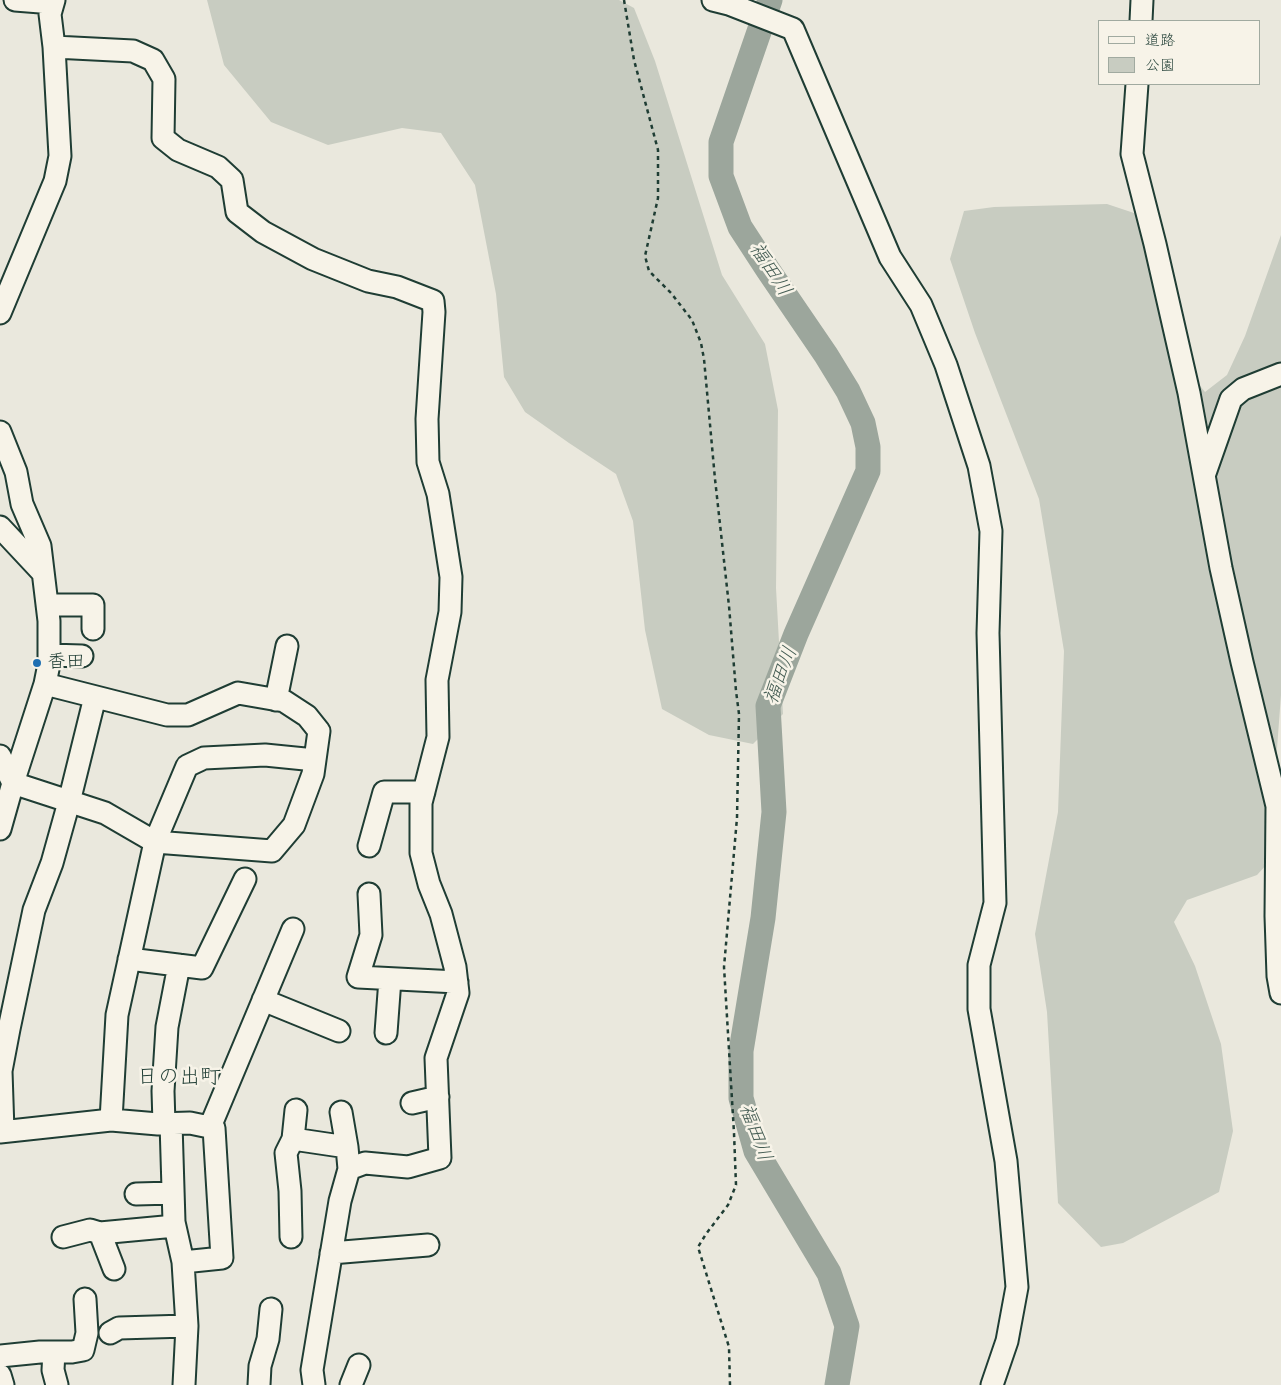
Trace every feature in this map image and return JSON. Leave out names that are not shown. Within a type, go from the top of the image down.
[{"type":"street","points":[[1,306],[55,181],[60,156],[54,47],[50,14],[53,1],[15,0]]},
{"type":"street","points":[[713,0],[793,29],[890,257],[921,305],[946,365],[979,466],[991,531],[988,633],[995,904],[979,965],[979,1009],[1006,1161],[1017,1287],[1008,1341],[992,1385]]},
{"type":"street","points":[[1141,20],[1142,0]]},
{"type":"street","points":[[54,47],[133,51],[153,60],[164,80],[163,138],[178,150],[218,167],[232,180],[237,212],[263,232],[313,259],[368,281],[397,286],[433,301],[434,312],[426,419],[428,462],[438,494],[451,577],[450,612],[437,680],[438,737],[421,803],[421,853],[429,884],[441,914],[455,967],[458,993],[436,1058],[440,1158],[408,1167],[365,1163],[349,1169]]},
{"type":"street","points":[[1136,85],[1132,154],[1162,272],[1189,393],[1221,568],[1278,806],[1276,916],[1281,993]]},
{"type":"street","points":[[1204,474],[1230,399],[1243,389],[1281,374]]},
{"type":"street","points":[[0,432],[16,472],[22,504],[40,546],[49,621],[49,655],[45,684],[0,828]]},
{"type":"street","points":[[0,527],[44,573]]},
{"type":"street","points":[[47,605],[92,605],[93,629]]},
{"type":"street","points":[[276,700],[288,646]]},
{"type":"street","points":[[49,655],[82,656]]},
{"type":"street","points":[[0,756],[13,783],[104,813],[155,842],[272,851],[294,825],[313,774],[319,731],[307,716],[284,701],[238,693],[188,715],[167,715],[45,684]]},
{"type":"street","points":[[95,697],[52,862],[34,910],[8,1029],[1,1071],[1,1131],[111,1120],[168,1124],[190,1123],[214,1128],[222,1258],[183,1262]]},
{"type":"street","points":[[111,1120],[117,1015],[129,959],[155,842],[187,766],[204,758],[265,755],[315,760]]},
{"type":"street","points":[[369,846],[384,792],[424,792]]},
{"type":"street","points":[[129,959],[202,968],[245,879]]},
{"type":"street","points":[[369,894],[371,935],[358,977],[457,982]]},
{"type":"street","points":[[210,1127],[293,929]]},
{"type":"street","points":[[179,965],[167,1027],[163,1090],[168,1124],[175,1226],[183,1262],[187,1326],[184,1385]]},
{"type":"street","points":[[386,1033],[390,979]]},
{"type":"street","points":[[263,1000],[339,1031]]},
{"type":"street","points":[[412,1103],[438,1097]]},
{"type":"street","points":[[291,1237],[290,1191],[286,1153],[293,1139],[296,1110]]},
{"type":"street","points":[[317,1384],[312,1370],[340,1201],[349,1169],[341,1112]]},
{"type":"street","points":[[293,1139],[347,1147]]},
{"type":"street","points":[[136,1194],[173,1193]]},
{"type":"street","points":[[63,1237],[90,1230],[100,1233],[175,1226]]},
{"type":"street","points":[[100,1233],[114,1269]]},
{"type":"street","points":[[331,1253],[428,1245]]},
{"type":"street","points":[[0,1356],[83,1350],[86,1334],[85,1300]]},
{"type":"street","points":[[259,1385],[262,1337],[271,1309]]},
{"type":"street","points":[[110,1333],[120,1328],[187,1326]]},
{"type":"street","points":[[54,1352],[53,1370],[57,1385]]},
{"type":"street","points":[[351,1385],[359,1365]]},
{"type":"street","points":[[0,1375],[3,1385]]},
{"type":"path","points":[[624,0],[634,60],[658,150],[658,198],[644,256],[649,271],[671,293],[692,320],[701,343],[704,359],[739,714],[737,818],[724,967],[736,1184],[728,1205],[698,1247],[729,1347],[730,1385]]},
{"type":"green space","points":[[207,0],[619,0],[634,8],[655,61],[722,275],[765,344],[778,410],[776,588],[783,714],[753,744],[709,735],[662,709],[645,630],[633,521],[616,474],[525,412],[504,377],[496,294],[475,185],[441,133],[402,128],[328,145],[271,122],[224,65]]},
{"type":"green space","points":[[1107,204],[1146,217],[1184,366],[1205,392],[1227,375],[1245,336],[1281,235],[1281,695],[1276,762],[1281,849],[1257,875],[1187,900],[1174,922],[1195,966],[1221,1044],[1233,1131],[1219,1192],[1123,1243],[1101,1247],[1058,1203],[1047,1012],[1035,934],[1058,812],[1064,651],[1039,499],[975,333],[950,259],[964,211],[994,207]]},
{"type":"waterway","name":"福田川","points":[[770,0],[721,142],[721,176],[740,227],[848,391],[863,423],[868,447],[868,471],[796,634],[768,706],[774,812],[763,918],[741,1051],[741,1098],[756,1151],[829,1273],[847,1326],[837,1385]]},
{"type":"place","name":"香田","points":[[37,663]]},
{"type":"district","name":"日の出町","points":[[179,1079]]}]
